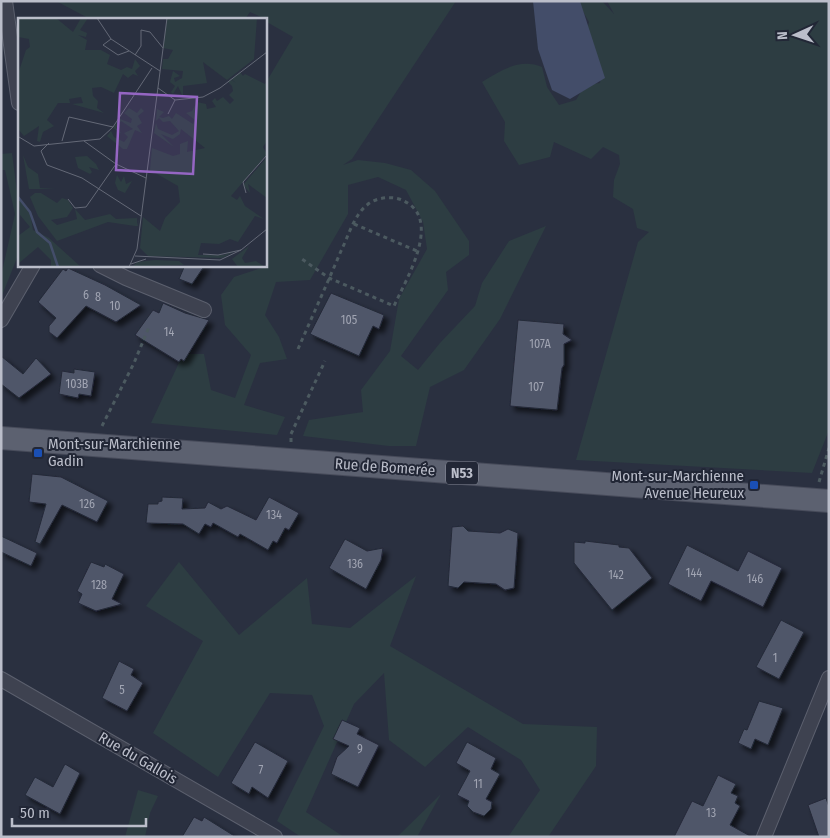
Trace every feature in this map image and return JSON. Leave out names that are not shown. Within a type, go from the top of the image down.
[{"type":"main road","name":"Rue de Bomerée","points":[[1,438],[823,500]]},
{"type":"street","points":[[6,1],[18,95]]},
{"type":"street","points":[[1,320],[32,266]]},
{"type":"street","points":[[102,266],[126,278],[204,310]]},
{"type":"street","points":[[766,836],[829,678]]},
{"type":"street","name":"Rue du Gallois","points":[[1,679],[275,837]]},
{"type":"path","points":[[298,257],[330,278],[394,306],[417,251],[422,235],[421,224],[417,214],[400,199],[388,197],[377,199],[366,205],[358,214],[354,224],[330,278],[298,349]]},
{"type":"path","points":[[354,224],[417,251]]},
{"type":"path","points":[[95,446],[102,426],[134,363],[149,328]]},
{"type":"path","points":[[292,460],[291,434],[325,361]]},
{"type":"path","points":[[823,500],[820,474],[829,448]]},
{"type":"shaded area","points":[[56,1],[456,1],[352,159],[343,165],[358,160],[385,163],[411,170],[435,191],[469,241],[469,255],[446,272],[448,290],[401,356],[418,370],[440,343],[475,306],[482,283],[509,241],[546,226],[500,319],[464,370],[430,387],[416,446],[389,446],[303,436],[309,420],[363,412],[361,390],[390,351],[399,299],[427,249],[423,222],[406,190],[378,177],[348,185],[348,214],[310,280],[276,282],[265,315],[279,337],[287,359],[260,363],[244,405],[285,417],[277,435],[151,423],[183,354],[204,354],[211,390],[235,398],[251,355],[225,325],[221,295],[234,277],[261,268],[258,266],[266,266],[266,82],[293,37],[266,22],[266,18],[250,12],[246,18],[88,18]]},
{"type":"shaded area","points":[[577,1],[602,1],[614,14],[607,1],[829,1],[829,430],[812,473],[576,460],[638,242],[649,232],[637,228],[633,209],[613,197],[614,180],[620,164],[619,155],[603,147],[591,159],[554,142],[550,157],[519,165],[504,141],[505,122],[482,82],[496,73],[518,65],[526,64],[542,67],[547,87],[559,105],[576,100],[585,85],[600,83],[599,66],[588,38],[589,22]]},
{"type":"shaded area","points":[[12,153],[18,199],[18,256],[1,298],[1,276],[15,214],[5,170],[1,170],[1,154]]},
{"type":"shaded area","points":[[179,562],[239,635],[307,578],[312,624],[350,628],[416,576],[390,646],[523,724],[597,727],[596,766],[548,837],[508,837],[540,790],[521,760],[468,727],[425,767],[389,740],[384,673],[354,704],[306,812],[344,837],[301,837],[277,821],[324,726],[312,695],[270,693],[218,777],[153,733],[203,641],[146,606]]},
{"type":"shaded area","points":[[138,790],[158,796],[150,813],[145,837],[125,837]]},
{"type":"shaded area","points":[[441,794],[417,837],[397,837]]},
{"type":"water","points":[[533,1],[580,1],[605,78],[570,99],[552,90],[538,49]]},
{"type":"building","points":[[185,266],[204,266],[192,284],[179,279]]},
{"type":"building","points":[[68,268],[105,285],[141,305],[116,322],[86,306],[57,338],[49,332],[49,326],[56,318],[38,302],[63,269],[66,271]]},
{"type":"building","points":[[331,293],[384,315],[379,329],[373,326],[359,356],[310,334]]},
{"type":"building","points":[[163,303],[185,313],[209,320],[184,361],[181,359],[179,362],[135,335],[153,310],[159,313]]},
{"type":"building","points":[[518,320],[564,324],[563,334],[572,340],[564,344],[564,365],[562,368],[557,410],[510,406]]},
{"type":"building","points":[[1,356],[23,374],[36,358],[51,374],[19,398],[1,384]]},
{"type":"building","points":[[74,369],[95,372],[91,396],[79,394],[78,398],[59,394],[62,371],[74,373]]},
{"type":"building","points":[[32,474],[61,477],[108,501],[97,522],[62,505],[40,544],[35,542],[46,504],[29,502]]},
{"type":"building","points":[[162,497],[183,498],[182,509],[205,508],[208,502],[221,509],[227,506],[256,520],[269,497],[299,513],[289,530],[285,528],[277,543],[273,541],[268,550],[240,534],[238,537],[213,523],[211,527],[205,524],[199,534],[183,524],[146,523],[148,504],[158,504],[158,502],[162,501]]},
{"type":"building","points":[[463,526],[468,531],[500,533],[508,529],[518,533],[514,588],[505,590],[496,584],[464,582],[458,588],[448,586],[452,527]]},
{"type":"building","points":[[1,536],[37,553],[31,566],[1,552]]},
{"type":"building","points":[[345,539],[367,551],[383,548],[381,560],[366,589],[329,568]]},
{"type":"building","points":[[585,541],[629,548],[652,578],[612,610],[574,563],[574,542],[585,543]]},
{"type":"building","points":[[687,545],[738,571],[748,551],[782,568],[763,607],[711,581],[701,601],[668,584]]},
{"type":"building","points":[[91,562],[104,567],[105,564],[124,574],[112,599],[122,604],[96,611],[78,603],[82,594],[77,591]]},
{"type":"building","points":[[781,620],[804,632],[779,679],[756,667]]},
{"type":"building","points":[[119,661],[134,669],[131,675],[143,683],[127,711],[102,698]]},
{"type":"building","points":[[759,701],[783,708],[768,745],[755,739],[751,749],[738,743],[744,729],[747,730]]},
{"type":"building","points":[[342,720],[360,728],[357,734],[379,745],[358,787],[331,774],[337,757],[349,746],[333,739]]},
{"type":"building","points":[[255,742],[288,761],[268,798],[252,787],[249,794],[231,783]]},
{"type":"building","points":[[467,742],[496,758],[491,769],[500,774],[486,799],[492,802],[491,809],[484,816],[473,812],[467,806],[469,801],[457,795],[470,771],[456,763]]},
{"type":"building","points":[[65,764],[80,773],[60,814],[25,795],[35,777],[53,787]]},
{"type":"building","points":[[718,775],[736,784],[731,793],[738,796],[735,803],[740,806],[730,825],[752,837],[674,837],[692,801],[703,806]]},
{"type":"building","points":[[826,798],[829,807],[829,837],[819,837],[808,805]]},
{"type":"building","points":[[194,817],[202,821],[204,817],[236,837],[182,837]]},
{"type":"place","name":"Mont-sur-Marchienne Gadin","points":[[38,453]]},
{"type":"place","name":"Mont-sur-Marchienne Avenue Heureux","points":[[754,485]]}]
